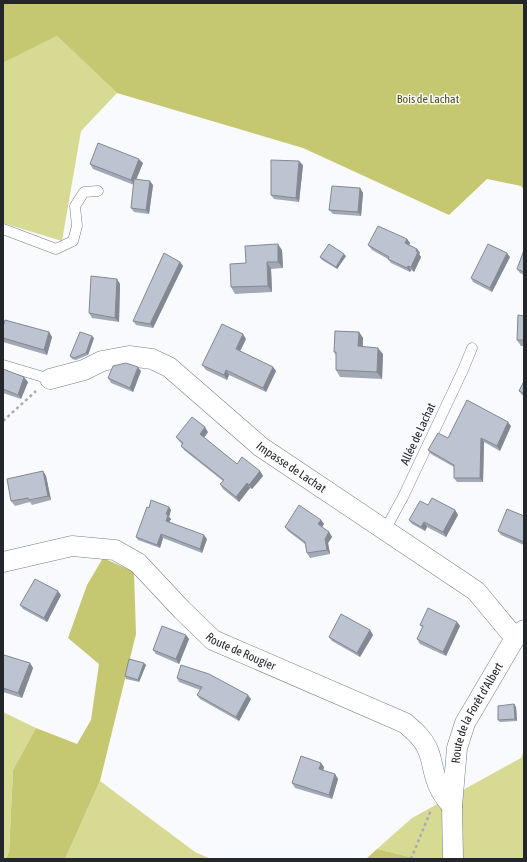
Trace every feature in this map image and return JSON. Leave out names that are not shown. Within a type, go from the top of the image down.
[{"type":"street","name":"Impasse de Lachat","points":[[50,379],[84,370],[102,361],[129,356],[152,359],[169,367],[261,447],[476,591],[520,634]]},
{"type":"street","name":"Route de Rougier","points":[[3,562],[72,546],[115,550],[138,563],[182,610],[214,640],[405,723],[417,733],[426,744],[435,778],[447,799]]},
{"type":"street","name":"Route de la Forêt d'Albert","points":[[447,799],[457,748],[465,723],[520,634]]},
{"type":"street","points":[[447,799],[454,859]]},
{"type":"lane","points":[[3,229],[56,249],[73,241],[77,226],[75,206],[84,192],[98,191]]},
{"type":"lane","name":"Allée de Lachat","points":[[385,530],[403,496],[472,348]]},
{"type":"lane","points":[[3,365],[50,379]]},
{"type":"path","points":[[3,421],[50,379]]},
{"type":"path","points":[[411,859],[429,812],[447,799]]},
{"type":"green space","name":"Bois de Lachat","points":[[3,3],[524,3],[524,190],[521,186],[487,179],[449,215],[303,148],[117,93],[57,36],[3,63]]},
{"type":"green space","points":[[57,36],[117,93],[81,131],[62,241],[3,223],[3,63]]},
{"type":"green space","points":[[103,558],[134,572],[136,634],[100,781],[65,859],[6,859],[9,852],[13,770],[36,728],[77,744],[91,720],[99,664],[68,638],[87,585]]},
{"type":"green space","points":[[3,712],[36,728],[13,770],[9,852],[6,859],[3,859]]},
{"type":"green space","points":[[524,751],[524,859],[418,859],[377,849],[412,818],[521,758]]},
{"type":"green space","points":[[100,781],[195,852],[211,859],[65,859]]},
{"type":"green space","points":[[377,849],[418,859],[366,859]]},
{"type":"building","points":[[98,143],[139,159],[131,180],[90,164]]},
{"type":"building","points":[[271,160],[299,161],[296,198],[271,195]]},
{"type":"building","points":[[134,179],[150,181],[146,210],[131,208]]},
{"type":"building","points":[[332,186],[360,188],[358,212],[329,210]]},
{"type":"building","points":[[378,226],[407,239],[405,243],[417,249],[416,251],[418,252],[411,267],[408,266],[407,268],[388,259],[389,257],[368,245]]},
{"type":"building","points":[[278,244],[278,262],[267,262],[268,286],[231,287],[230,264],[246,263],[245,246]]},
{"type":"building","points":[[329,244],[344,254],[336,267],[320,257]]},
{"type":"building","points":[[488,244],[507,253],[490,288],[471,278]]},
{"type":"building","points":[[524,250],[524,272],[517,269]]},
{"type":"building","points":[[164,253],[180,262],[150,324],[133,321]]},
{"type":"building","points":[[91,276],[117,279],[115,318],[89,313]]},
{"type":"building","points":[[518,315],[524,316],[524,340],[517,340]]},
{"type":"building","points":[[5,320],[49,332],[44,350],[3,338],[3,327]]},
{"type":"building","points":[[222,324],[243,334],[236,349],[273,367],[263,388],[226,370],[224,375],[202,365]]},
{"type":"building","points":[[335,331],[359,332],[358,346],[378,348],[377,372],[336,370],[336,352],[334,352]]},
{"type":"building","points":[[80,332],[92,336],[86,353],[74,358],[70,356]]},
{"type":"building","points":[[126,363],[138,367],[130,388],[108,378],[113,366]]},
{"type":"building","points":[[3,369],[24,377],[18,395],[3,389]]},
{"type":"building","points":[[524,381],[524,393],[519,391]]},
{"type":"building","points":[[467,400],[508,422],[497,446],[481,438],[480,478],[454,478],[454,465],[428,450],[438,433],[448,438]]},
{"type":"building","points":[[192,417],[205,427],[200,434],[237,464],[242,457],[260,471],[249,485],[247,483],[236,497],[220,484],[224,480],[181,446],[183,443],[176,437]]},
{"type":"building","points":[[43,471],[48,496],[29,500],[28,498],[11,501],[7,479]]},
{"type":"building","points":[[432,498],[455,510],[443,532],[424,522],[421,527],[409,520],[420,501],[428,505]]},
{"type":"building","points":[[151,500],[169,507],[166,514],[168,515],[166,521],[204,535],[200,549],[161,534],[157,545],[136,537]]},
{"type":"building","points":[[299,505],[321,520],[318,524],[329,532],[325,539],[327,550],[307,553],[305,542],[285,527]]},
{"type":"building","points":[[507,509],[524,516],[524,542],[498,531]]},
{"type":"building","points":[[35,579],[58,591],[44,618],[20,605]]},
{"type":"building","points":[[428,608],[457,622],[443,652],[417,639],[423,626],[420,625]]},
{"type":"building","points":[[341,614],[370,630],[357,653],[329,637]]},
{"type":"building","points":[[162,626],[186,635],[176,659],[153,650]]},
{"type":"building","points":[[4,655],[30,663],[18,693],[3,688]]},
{"type":"building","points":[[129,659],[144,663],[138,680],[125,676]]},
{"type":"building","points":[[181,665],[209,674],[248,695],[236,717],[197,695],[202,687],[177,678]]},
{"type":"building","points":[[514,704],[515,719],[498,720],[498,706]]},
{"type":"building","points":[[301,756],[321,763],[319,769],[335,774],[329,795],[292,783]]}]
